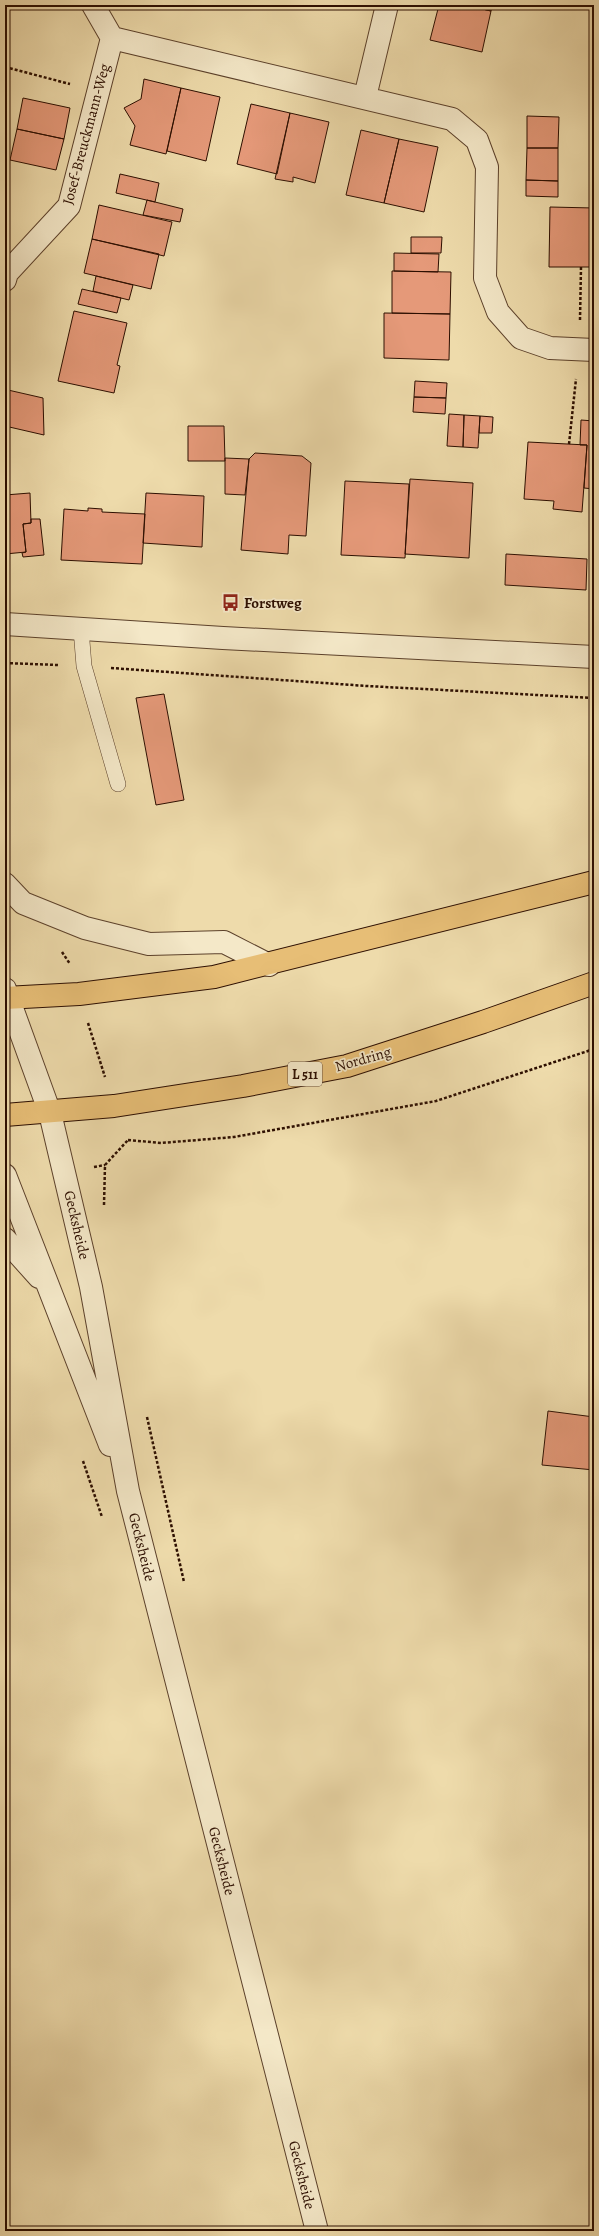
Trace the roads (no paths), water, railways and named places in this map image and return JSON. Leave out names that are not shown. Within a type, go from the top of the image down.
[{"type":"main road","points":[[6,995],[79,994],[214,977],[269,965],[594,882]]},
{"type":"main road","name":"Nordring","points":[[5,1116],[114,1106],[243,1086],[347,1066],[483,1022],[594,983]]},
{"type":"street","points":[[94,5],[112,38],[365,97],[452,119],[477,140],[487,167],[485,278],[498,312],[521,338],[550,348],[594,350]]},
{"type":"street","points":[[365,97],[387,5]]},
{"type":"street","name":"Josef-Breuckmann-Weg","points":[[5,280],[7,273],[69,206],[112,38]]},
{"type":"street","points":[[5,624],[387,648],[594,657]]},
{"type":"street","points":[[5,884],[22,903],[85,928],[149,944],[224,942],[269,965]]},
{"type":"street","name":"Gecksheide","points":[[6,995],[50,1113],[91,1287],[128,1491],[317,2231]]},
{"type":"street","name":"Gecksheide","points":[[5,1175],[128,1491]]},
{"type":"street","points":[[5,1239],[47,1285]]},
{"type":"lane","points":[[81,629],[84,666],[118,784]]},
{"type":"place","name":"Forstweg","points":[[231,603]]}]
